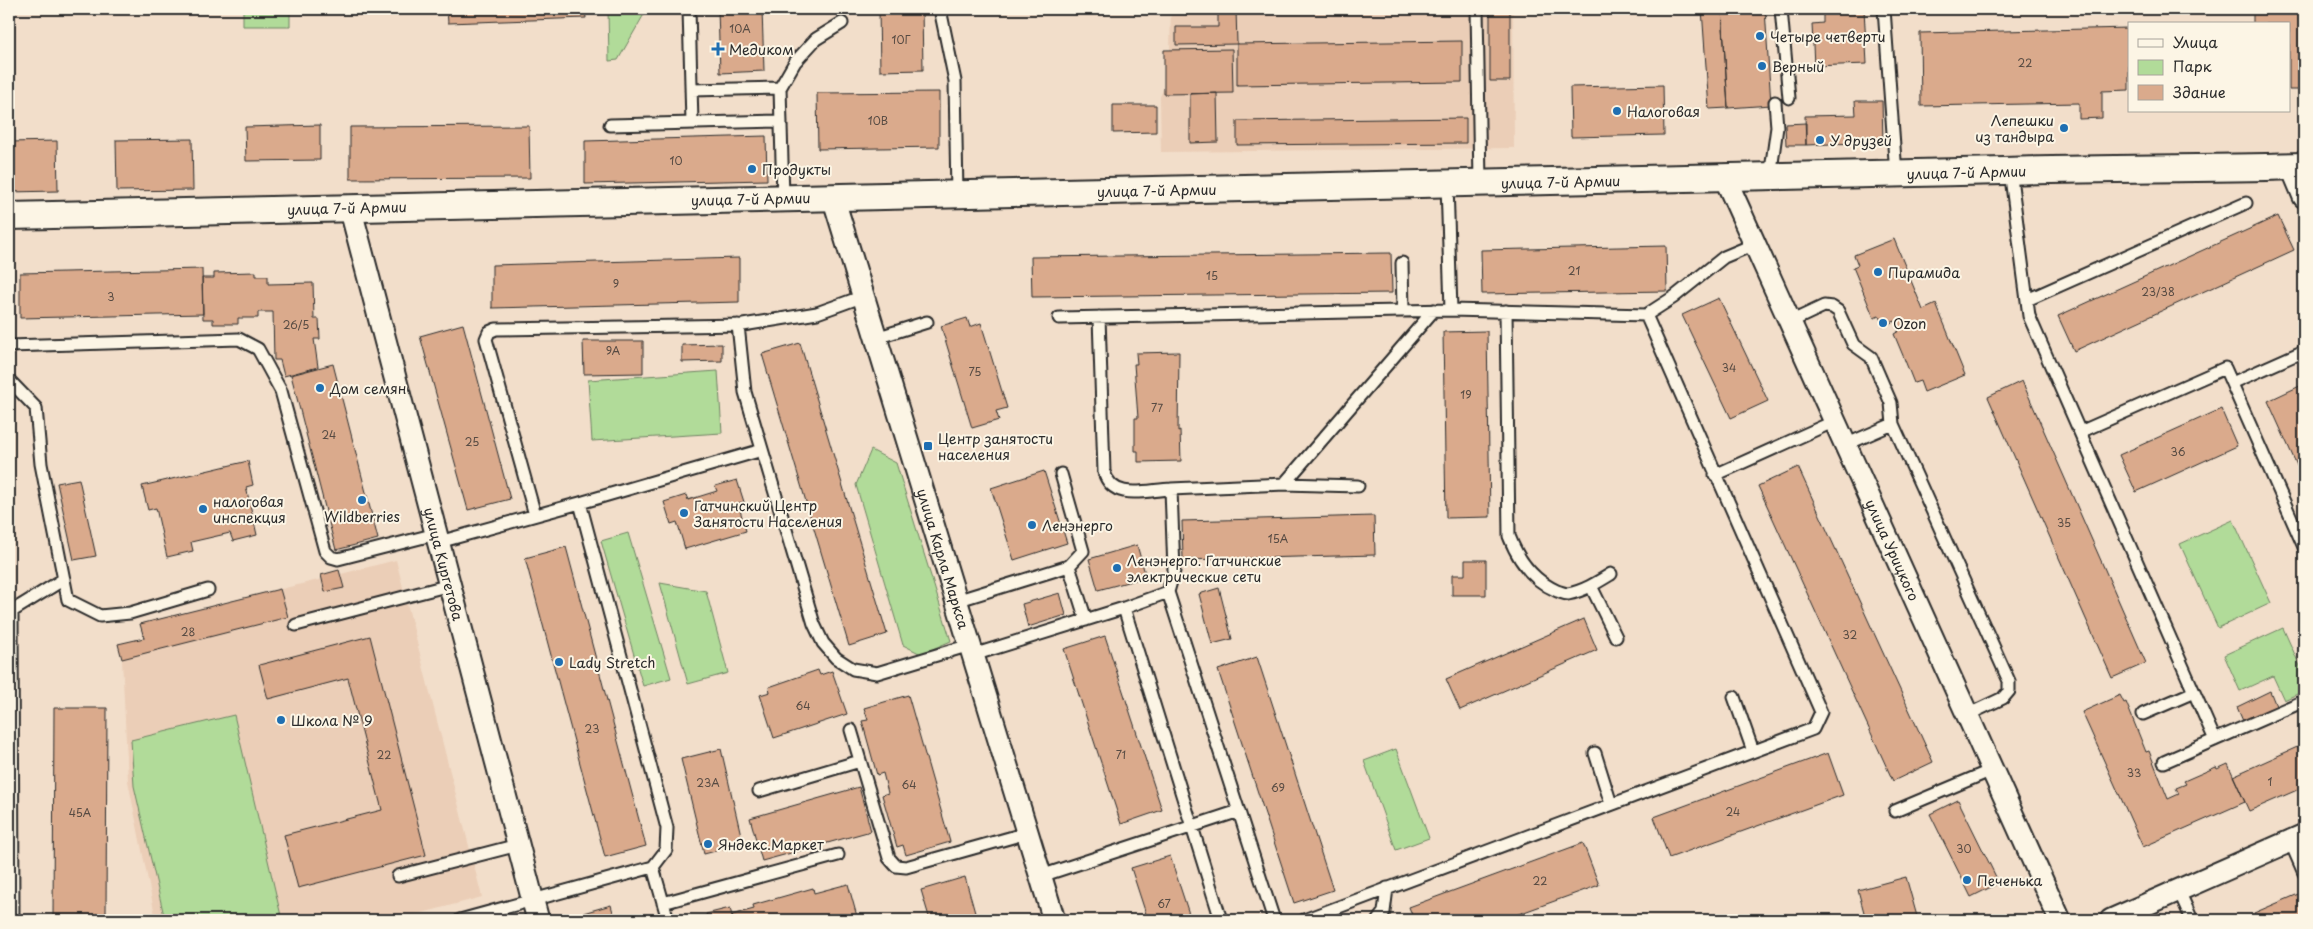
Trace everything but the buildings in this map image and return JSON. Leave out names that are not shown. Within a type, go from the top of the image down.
[{"type":"street","name":"улица 7-й Армии","points":[[9,216],[2010,170],[2297,166]]},
{"type":"street","points":[[2297,166],[2304,197]]},
{"type":"street","name":"улица Урицкого","points":[[1725,178],[2060,920]]},
{"type":"street","name":"улица Карла Маркса","points":[[833,197],[1054,920]]},
{"type":"street","name":"улица Киргетова","points":[[350,207],[538,920]]},
{"type":"street","points":[[2111,920],[2297,838]]},
{"type":"lane","points":[[689,9],[692,123]]},
{"type":"lane","points":[[940,9],[955,80],[956,195]]},
{"type":"lane","points":[[1477,9],[1480,183]]},
{"type":"lane","points":[[1781,9],[1789,98]]},
{"type":"lane","points":[[1884,9],[1896,174]]},
{"type":"lane","points":[[783,198],[780,88],[795,62],[816,39],[842,22]]},
{"type":"lane","points":[[691,90],[780,88]]},
{"type":"lane","points":[[1770,177],[1776,127],[1775,102]]},
{"type":"lane","points":[[610,125],[781,121]]},
{"type":"lane","points":[[2010,170],[2029,316],[2215,740]]},
{"type":"lane","points":[[1448,184],[1451,310]]},
{"type":"lane","points":[[2026,300],[2246,204]]},
{"type":"lane","points":[[1059,318],[1434,310],[1646,315],[1674,297],[1724,257],[1755,244]]},
{"type":"lane","points":[[1402,263],[1403,311]]},
{"type":"lane","points":[[535,516],[486,339],[489,332],[496,329],[738,325],[786,320],[817,313],[864,296]]},
{"type":"lane","points":[[1790,322],[1824,306],[1832,307],[1838,311],[1853,344],[1871,357],[1891,403],[1893,424],[2009,681],[2009,691],[2003,698],[1967,714]]},
{"type":"lane","points":[[1284,484],[1434,310]]},
{"type":"lane","points":[[1506,311],[1509,536],[1516,554],[1528,571],[1548,587],[1566,594],[1591,586],[1611,574]]},
{"type":"lane","points":[[1304,920],[1813,728],[1821,712],[1646,315]]},
{"type":"lane","points":[[1099,317],[1104,472],[1107,481],[1113,488],[1121,492],[1171,488],[1284,484],[1358,486]]},
{"type":"lane","points":[[876,338],[927,322]]},
{"type":"lane","points":[[738,325],[745,392],[814,624],[823,643],[836,658],[853,669],[877,674],[1086,620],[1168,592]]},
{"type":"lane","points":[[9,346],[239,339],[258,349],[280,390],[325,552],[331,557],[338,559],[535,516],[762,450]]},
{"type":"lane","points":[[2232,383],[2304,351]]},
{"type":"lane","points":[[2080,432],[2225,368],[2304,547]]},
{"type":"lane","points":[[9,380],[36,408],[42,464],[68,600],[100,616],[130,613],[208,590]]},
{"type":"lane","points":[[1715,475],[1834,421]]},
{"type":"lane","points":[[1845,445],[1893,424]]},
{"type":"lane","points":[[956,601],[1069,566],[1083,551],[1061,474]]},
{"type":"lane","points":[[1171,488],[1174,571],[1168,592],[1274,920]]},
{"type":"lane","points":[[460,920],[653,867],[666,850],[667,828],[580,503]]},
{"type":"lane","points":[[1069,566],[1086,620]]},
{"type":"lane","points":[[12,913],[11,612],[64,579]]},
{"type":"lane","points":[[296,625],[450,585]]},
{"type":"lane","points":[[1591,586],[1616,637]]},
{"type":"lane","points":[[1124,608],[1221,920]]},
{"type":"lane","points":[[2143,714],[2194,692]]},
{"type":"lane","points":[[1734,697],[1753,751]]},
{"type":"lane","points":[[2164,762],[2304,701]]},
{"type":"lane","points":[[851,730],[888,858],[896,866],[906,868],[1027,833]]},
{"type":"lane","points":[[1594,753],[1611,804]]},
{"type":"lane","points":[[760,791],[860,761]]},
{"type":"lane","points":[[1894,811],[1992,770]]},
{"type":"lane","points":[[1041,876],[1239,811]]},
{"type":"lane","points":[[2297,838],[2304,873]]},
{"type":"lane","points":[[398,876],[518,845]]},
{"type":"lane","points":[[663,903],[838,855]]},
{"type":"lane","points":[[653,867],[668,920]]},
{"type":"lane","points":[[1378,920],[1384,912],[1387,888]]},
{"type":"lane","points":[[2179,891],[2192,920]]},
{"type":"shaded area","points":[[1171,9],[1513,9],[1514,148],[1161,152],[1160,97],[1164,86],[1164,50],[1170,50]]},
{"type":"shaded area","name":"Школа № 9","points":[[396,560],[482,897],[396,920],[156,920],[128,781],[122,659],[118,644],[144,638],[140,624],[322,579],[321,575],[339,570],[341,574]]},
{"type":"green space","points":[[243,9],[290,9],[290,26],[243,26]]},
{"type":"green space","points":[[608,9],[647,9],[618,60],[609,61]]},
{"type":"green space","points":[[718,371],[722,433],[592,441],[588,380]]},
{"type":"green space","points":[[871,450],[896,463],[951,641],[921,654],[903,645],[856,485]]},
{"type":"green space","points":[[2233,520],[2271,603],[2218,628],[2180,544]]},
{"type":"green space","points":[[628,533],[671,678],[643,686],[601,541]]},
{"type":"green space","points":[[660,583],[706,591],[728,673],[688,684]]},
{"type":"green space","points":[[2283,628],[2304,675],[2304,691],[2284,700],[2273,676],[2240,691],[2224,655]]},
{"type":"green space","points":[[234,715],[282,920],[165,920],[134,786],[131,740]]},
{"type":"green space","points":[[1396,749],[1429,838],[1396,850],[1364,761]]},
{"type":"place","name":"Четыре четверти","points":[[1760,36]]},
{"type":"place","name":"Медиком","points":[[718,49]]},
{"type":"place","name":"Верный","points":[[1762,66]]},
{"type":"place","name":"Налоговая","points":[[1617,111]]},
{"type":"place","name":"Лепешки из тандыра","points":[[2064,128]]},
{"type":"place","name":"У друзей","points":[[1820,140]]},
{"type":"place","name":"Продукты","points":[[752,169]]},
{"type":"place","name":"Пирамида","points":[[1878,272]]},
{"type":"place","name":"Ozon","points":[[1883,323]]},
{"type":"place","name":"Дом семян","points":[[320,388]]},
{"type":"place","name":"Центр занятости населения","points":[[928,446]]},
{"type":"place","name":"Wildberries","points":[[362,500]]},
{"type":"place","name":"налоговая инспекция","points":[[203,509]]},
{"type":"place","name":"Гатчинский Центр Занятости Населения","points":[[684,513]]},
{"type":"place","name":"Ленэнерго","points":[[1032,525]]},
{"type":"place","name":"Ленэнерго. Гатчинские электрические сети","points":[[1117,568]]},
{"type":"place","name":"Lady Stretch","points":[[559,662]]},
{"type":"place","name":"Школа № 9","points":[[281,720]]},
{"type":"place","name":"Яндекс.Маркет","points":[[708,844]]},
{"type":"place","name":"Печенька","points":[[1967,880]]}]
